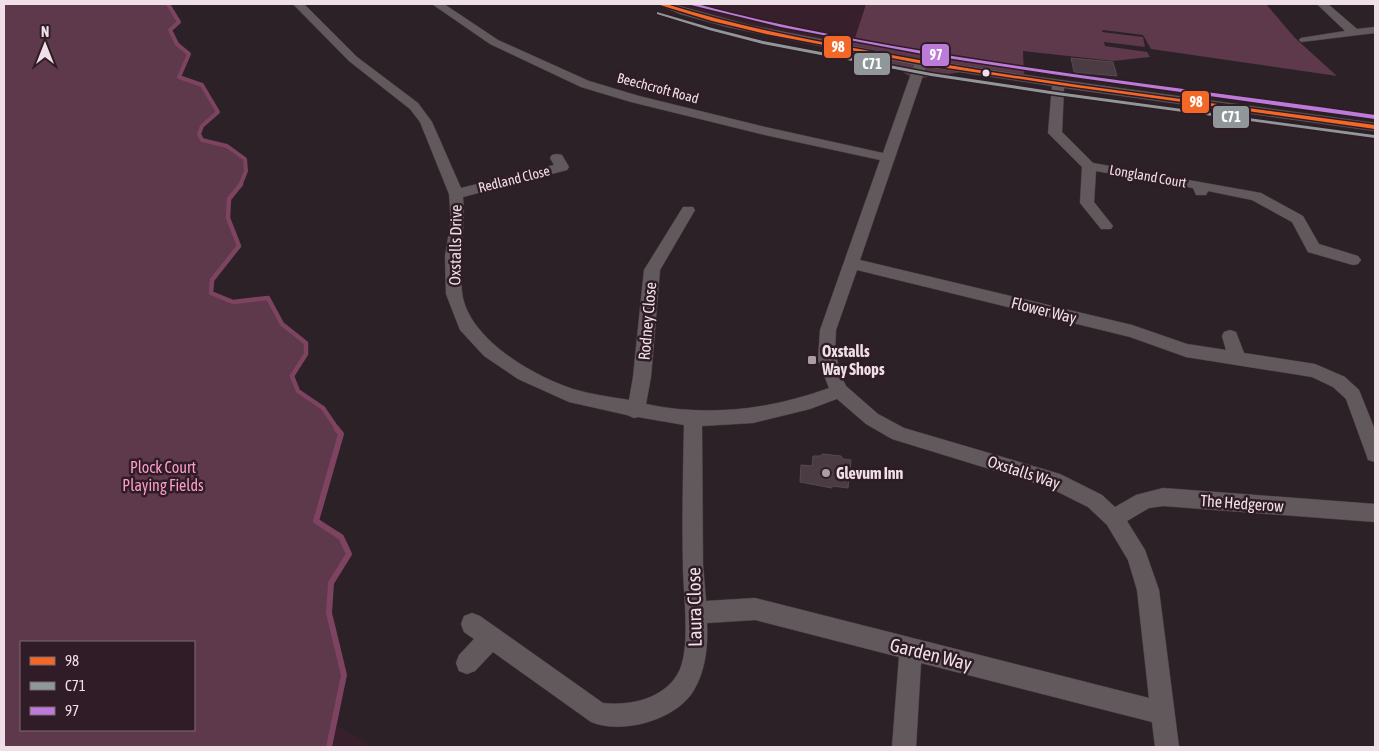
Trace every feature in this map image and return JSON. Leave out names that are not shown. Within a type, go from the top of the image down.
[{"type":"street","name":"Oxstalls Drive","points":[[298,4],[353,59],[414,106],[426,122],[456,194],[458,220],[454,256],[454,294],[466,326],[490,351],[524,374],[569,395],[634,411],[693,419],[753,416],[810,402],[839,390]]},
{"type":"street","name":"Beechcroft Road","points":[[437,4],[494,42],[585,84],[635,99],[765,131],[888,158]]},
{"type":"street","points":[[662,4],[751,29],[921,63],[1058,83],[1199,100],[1375,127]]},
{"type":"street","points":[[1322,4],[1344,25],[1355,32]]},
{"type":"street","points":[[1305,40],[1375,30]]},
{"type":"street","name":"Oxstalls Way","points":[[921,63],[828,330],[827,360],[830,374],[839,390],[872,419],[899,434],[1054,480],[1095,502],[1114,519],[1128,537],[1138,557],[1148,590],[1167,747]]},
{"type":"street","name":"Longland Court","points":[[1058,83],[1055,133],[1089,166],[1201,188],[1256,196],[1303,218],[1313,248]]},
{"type":"street","name":"Redland Close","points":[[456,194],[562,167],[558,158]]},
{"type":"street","name":"Longland Court","points":[[1089,166],[1087,203],[1106,226]]},
{"type":"street","name":"Rodney Close","points":[[634,411],[639,397],[642,377],[652,270],[685,205]]},
{"type":"street","points":[[1297,248],[1313,248],[1354,260]]},
{"type":"street","name":"Flower Way","points":[[852,263],[1132,331],[1186,350],[1315,371],[1338,382],[1353,395],[1375,454]]},
{"type":"street","points":[[1230,336],[1237,358]]},
{"type":"street","name":"Laura Close","points":[[472,624],[599,714],[621,718],[645,713],[677,693],[689,674],[695,654],[697,613],[693,576],[693,419]]},
{"type":"street","name":"The Hedgerow","points":[[1114,519],[1137,503],[1150,498],[1163,497],[1375,513]]},
{"type":"street","name":"Garden Way","points":[[697,613],[730,609],[755,609],[1163,713]]},
{"type":"street","points":[[467,663],[491,638]]},
{"type":"street","points":[[904,747],[911,649]]},
{"type":"shaded area","points":[[662,4],[866,4],[853,44],[716,20]]},
{"type":"shaded area","points":[[334,724],[375,747],[329,747]]},
{"type":"green space","name":"Plock Court Playing Fields","points":[[4,4],[168,4],[179,22],[170,31],[177,44],[189,54],[180,77],[202,85],[218,112],[202,126],[199,134],[203,140],[227,146],[245,159],[246,171],[240,186],[229,200],[228,218],[239,246],[212,280],[211,293],[233,302],[268,298],[282,324],[306,343],[306,354],[293,376],[298,391],[323,408],[341,434],[316,521],[341,537],[349,554],[331,583],[329,613],[344,675],[329,747],[4,747]]},
{"type":"green space","points":[[866,4],[1266,4],[1295,38],[1337,76],[1151,49],[1143,35],[1103,30],[1102,32],[1143,37],[1145,47],[1104,42],[1105,46],[1147,52],[1150,57],[1113,61],[1023,51],[1024,74],[1058,83],[969,71],[915,79],[868,53],[716,20],[853,44]]},
{"type":"building","points":[[1071,58],[1113,62],[1117,76],[1074,72]]},
{"type":"building","name":"Glevum Inn","points":[[823,454],[841,456],[843,459],[851,460],[848,488],[832,486],[832,488],[800,482],[801,465],[812,466],[813,456]]},
{"type":"waterway","points":[[168,4],[179,22],[170,30],[177,44],[189,54],[179,77],[202,85],[218,112],[202,126],[199,134],[202,140],[227,146],[245,159],[246,171],[241,184]]},
{"type":"waterway","points":[[241,184],[229,199],[228,218],[239,246],[212,280],[211,293],[233,302],[268,298],[282,324],[306,343],[306,354],[292,376],[298,391],[323,408],[338,430]]},
{"type":"waterway","points":[[329,747],[344,675],[329,613],[331,583],[349,554],[341,537],[316,521],[341,434],[337,429]]},
{"type":"transit line","name":"98","points":[[662,4],[714,20],[766,32],[997,75],[1375,127]]},
{"type":"transit line","name":"97","points":[[693,4],[781,26],[996,65],[1375,117]]},
{"type":"transit line","name":"C71","points":[[659,13],[685,22],[763,42],[994,85],[1374,137]]},
{"type":"place","name":"Oxstalls Way Shops","points":[[812,360]]},
{"type":"place","name":"Glevum Inn","points":[[826,473]]}]
